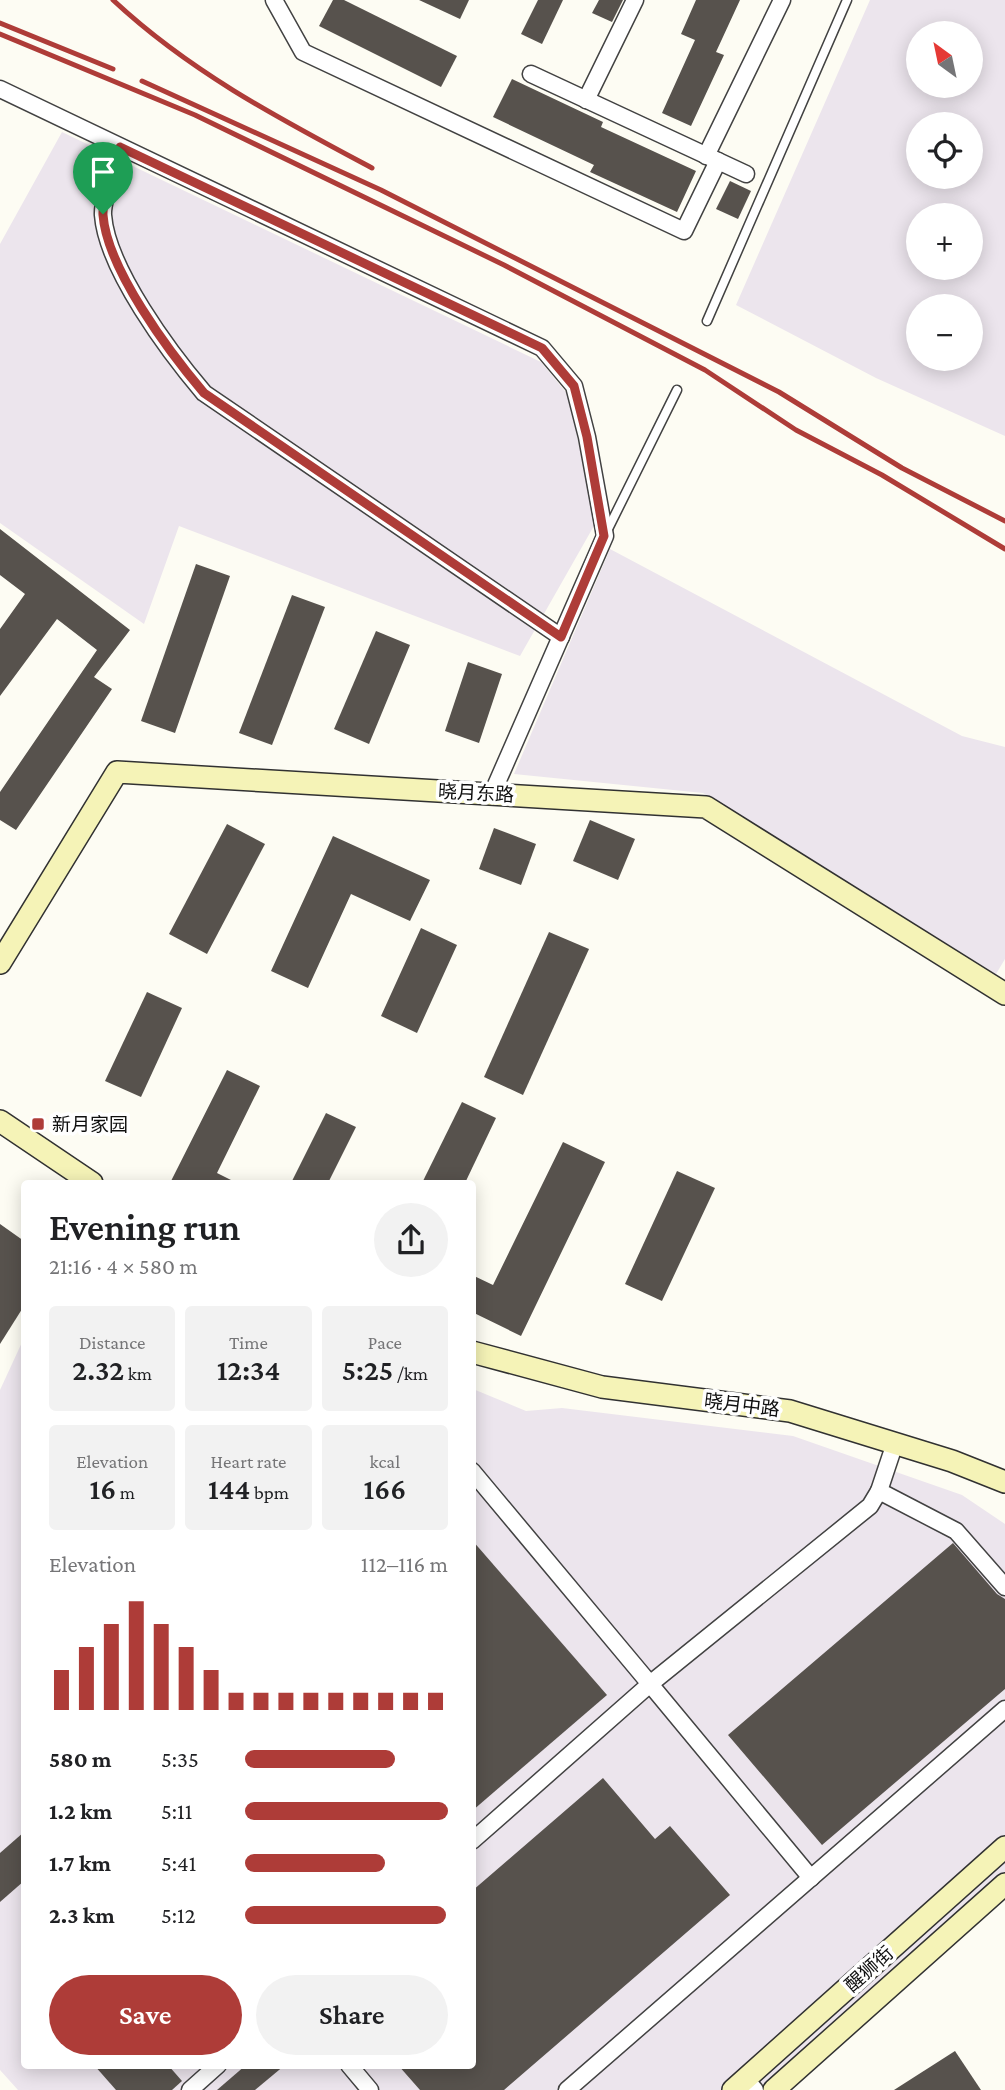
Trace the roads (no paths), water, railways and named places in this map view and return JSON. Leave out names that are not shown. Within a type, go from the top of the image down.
[{"type":"street","points":[[274,0],[303,52],[684,231],[712,158],[782,0]]},
{"type":"street","points":[[586,100],[635,0]]},
{"type":"street","points":[[531,74],[746,174]]},
{"type":"street","points":[[0,89],[542,348],[574,386],[587,437],[604,536],[492,794]]},
{"type":"street","points":[[120,147],[103,214],[120,270],[171,354],[204,393],[561,637]]},
{"type":"street","name":"晓月东路","points":[[0,963],[117,772],[706,807],[1005,994]]},
{"type":"street","points":[[0,1121],[88,1180]]},
{"type":"street","name":"晓月中路","points":[[476,1353],[602,1387],[790,1411],[895,1443],[1005,1482]]},
{"type":"street","points":[[476,1836],[650,1684],[870,1506],[879,1491],[895,1443]]},
{"type":"street","points":[[476,1476],[811,1878]]},
{"type":"street","points":[[879,1491],[956,1531],[1005,1587]]},
{"type":"street","points":[[567,2090],[1005,1709]]},
{"type":"street","name":"醒狮街","points":[[745,2086],[1005,1847]]},
{"type":"street","name":"醒狮街","points":[[774,2090],[1005,1884]]},
{"type":"street","points":[[190,2090],[214,2069]]},
{"type":"street","points":[[352,2069],[370,2090]]},
{"type":"lane","points":[[707,321],[847,0]]},
{"type":"lane","points":[[604,536],[677,390]]},
{"type":"railway","points":[[113,0],[173,50],[237,93],[372,168]]},
{"type":"railway","points":[[0,23],[113,69]]},
{"type":"railway","points":[[0,34],[195,115],[504,265],[705,370],[796,430],[882,475],[1005,549]]},
{"type":"railway","points":[[142,81],[381,190],[779,392],[902,468],[1005,521]]},
{"type":"place","name":"新月家园","points":[[38,1124]]}]
